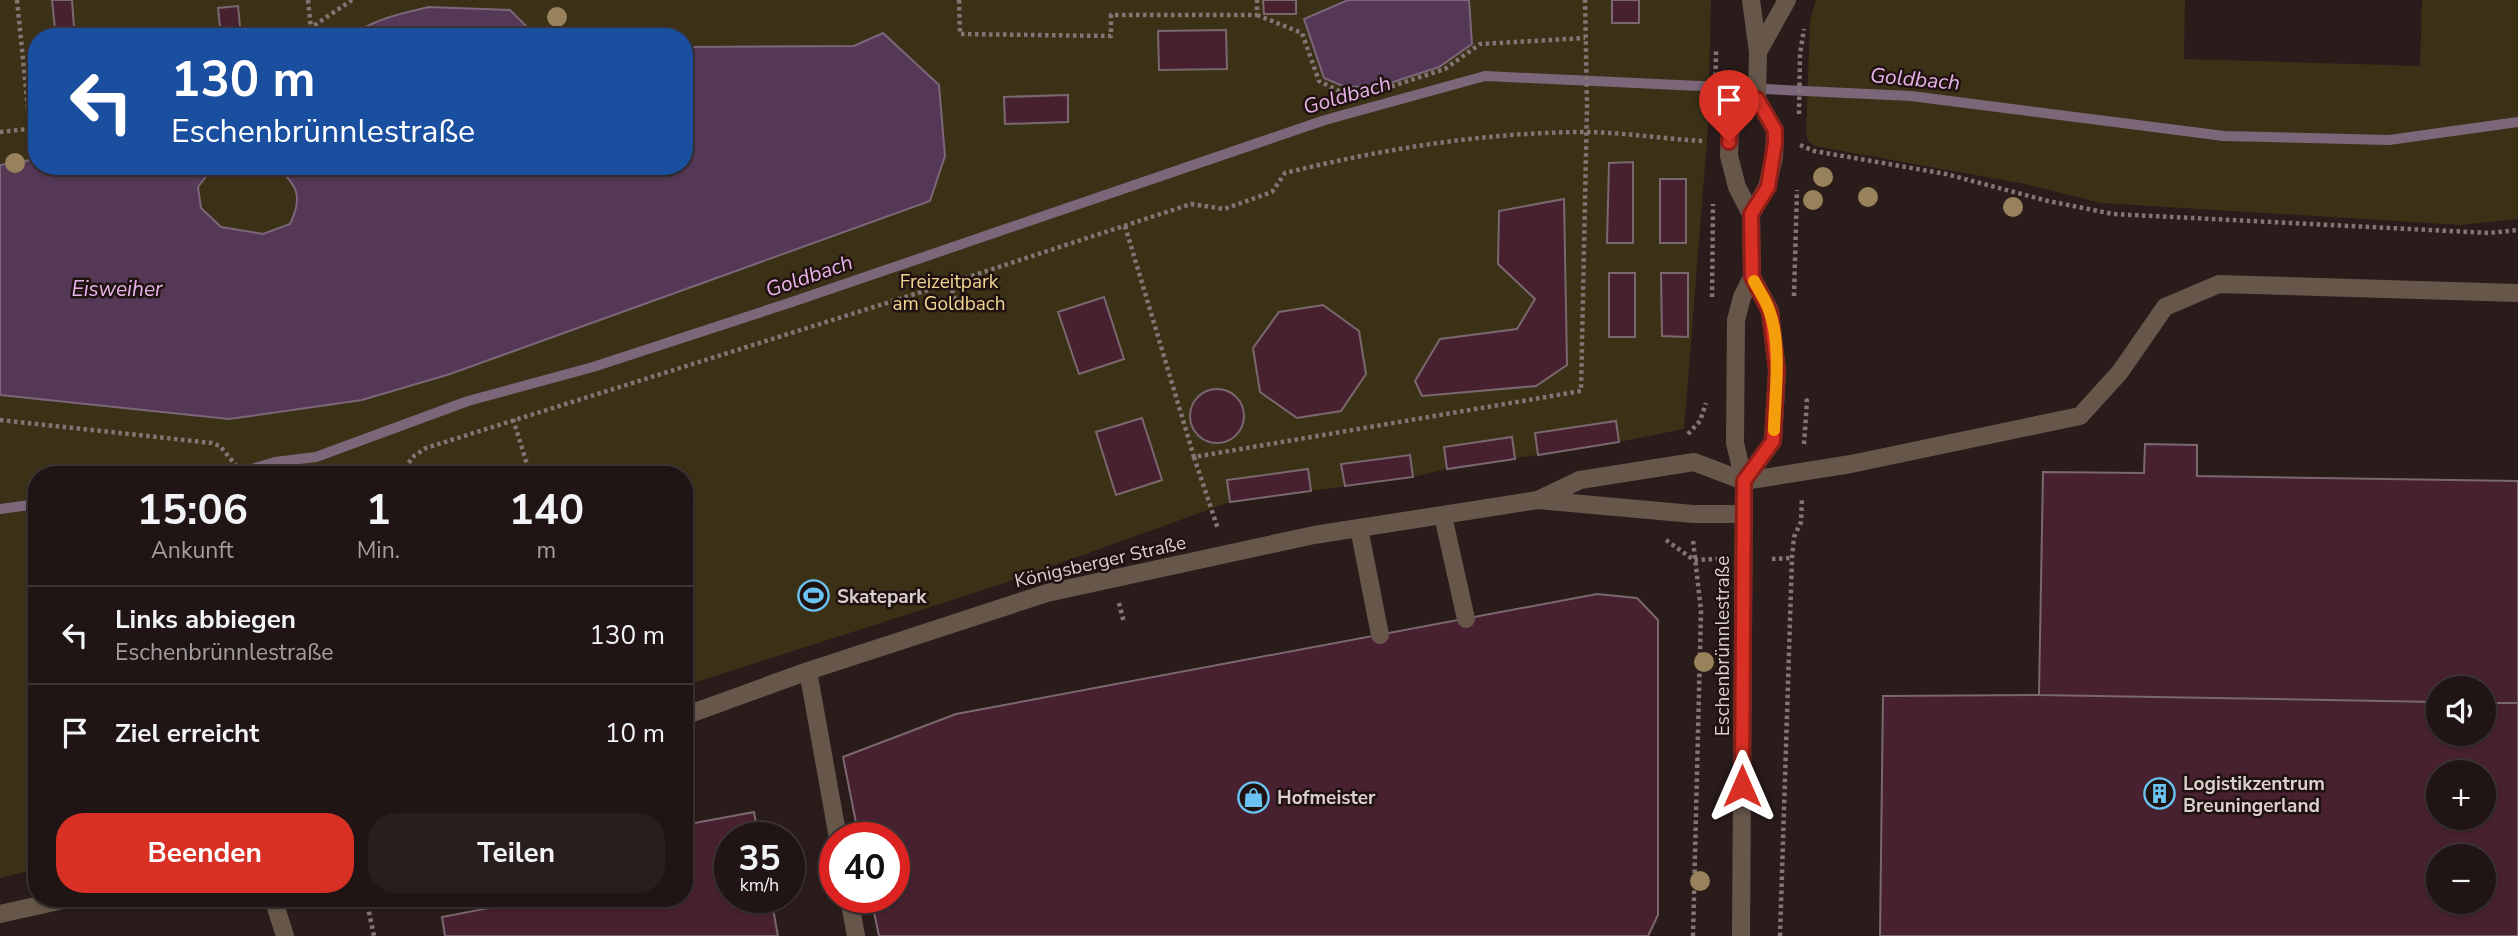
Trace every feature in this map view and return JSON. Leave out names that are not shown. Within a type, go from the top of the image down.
[{"type":"street","points":[[1751,0],[1758,52],[1757,99],[1775,137],[1768,187],[1751,214]]},
{"type":"street","points":[[1758,52],[1787,0]]},
{"type":"street","points":[[1722,135],[1757,99]]},
{"type":"street","name":"Eschenbrünnlestraße","points":[[1722,135],[1737,187],[1751,214],[1752,277],[1770,312],[1777,370],[1773,441],[1744,481]]},
{"type":"street","name":"Eschenbrünnlestraße","points":[[1741,936],[1744,481],[1735,443],[1736,320],[1742,297],[1752,277]]},
{"type":"street","points":[[1744,481],[1803,472],[2080,416],[2120,372],[2165,307],[2219,284],[2518,293]]},
{"type":"street","name":"Königsberger Straße","points":[[1538,500],[1580,480],[1672,464],[1695,462],[1744,481]]},
{"type":"street","name":"Königsberger Straße","points":[[693,713],[808,671],[1048,593],[1227,552],[1538,500],[1693,514],[1744,514]]},
{"type":"street","points":[[1443,516],[1466,619]]},
{"type":"street","points":[[1359,528],[1380,635]]},
{"type":"street","points":[[808,671],[835,822]]},
{"type":"street","points":[[0,914],[32,907]]},
{"type":"street","points":[[276,907],[285,936]]},
{"type":"street","points":[[852,913],[856,936]]},
{"type":"path","points":[[17,0],[28,109]]},
{"type":"path","points":[[308,0],[311,28],[352,0]]},
{"type":"path","points":[[959,0],[960,34],[1111,36],[1111,15],[1257,15],[1303,33],[1319,81],[1341,92],[1380,90],[1444,69],[1480,44],[1585,38]]},
{"type":"path","points":[[1257,15],[1258,0]]},
{"type":"path","points":[[1194,457],[1581,391],[1587,106],[1585,0]]},
{"type":"path","points":[[406,466],[426,447],[950,283],[1191,204],[1224,209],[1272,192],[1285,173],[1347,158],[1463,138],[1520,133],[1722,135],[1716,50]]},
{"type":"path","points":[[1799,118],[1800,54]]},
{"type":"path","points":[[0,132],[28,129]]},
{"type":"path","points":[[1775,137],[1814,151],[1946,174],[2048,201],[2113,214],[2489,233],[2518,230]]},
{"type":"path","points":[[1798,144],[1798,158]]},
{"type":"path","points":[[1794,309],[1797,185]]},
{"type":"path","points":[[1712,301],[1714,198]]},
{"type":"path","points":[[1125,226],[1203,488],[1227,552]]},
{"type":"path","points":[[950,283],[957,306]]},
{"type":"path","points":[[1780,936],[1792,558],[1794,537],[1801,522],[1807,401],[1803,394]]},
{"type":"path","points":[[1672,464],[1673,446],[1692,432],[1700,421],[1709,397]]},
{"type":"path","points":[[513,419],[528,466]]},
{"type":"path","points":[[0,420],[212,443],[220,446],[236,466]]},
{"type":"path","points":[[1693,936],[1701,611],[1694,559]]},
{"type":"path","points":[[1120,608],[1124,623]]},
{"type":"path","points":[[368,907],[374,936]]},
{"type":"green space","name":"Freizeitpark am Goldbach","points":[[0,0],[1711,0],[1708,128],[1684,429],[1413,477],[1230,502],[1002,584],[693,683],[693,466],[28,466],[28,871],[0,878]]},
{"type":"green space","points":[[1816,0],[2185,0],[2184,59],[2420,66],[2422,0],[2518,0],[2518,219],[2461,225],[2101,203],[2025,184],[1815,146],[1808,141],[1806,132],[1810,21]]},
{"type":"water","points":[[1348,0],[1469,0],[1472,44],[1439,67],[1381,86],[1345,87],[1324,78],[1304,19]]},
{"type":"water","points":[[429,7],[510,10],[528,28],[364,28],[397,15]]},
{"type":"water","name":"Eisweiher","points":[[883,33],[939,85],[945,156],[930,201],[450,374],[362,400],[229,419],[0,395],[0,165],[28,160],[28,175],[207,175],[198,187],[201,208],[221,227],[263,234],[290,224],[294,215],[296,192],[284,175],[693,175],[693,47],[854,46]]},
{"type":"building","points":[[52,0],[72,0],[74,27],[55,28]]},
{"type":"building","points":[[1263,0],[1296,0],[1296,14],[1264,14]]},
{"type":"building","points":[[1612,0],[1639,0],[1639,23],[1612,23]]},
{"type":"building","points":[[238,6],[240,28],[220,28],[218,8]]},
{"type":"building","points":[[1226,30],[1227,69],[1159,70],[1158,31]]},
{"type":"building","points":[[1068,95],[1068,122],[1005,124],[1004,97]]},
{"type":"building","points":[[1633,162],[1633,243],[1607,243],[1609,163]]},
{"type":"building","points":[[1660,179],[1686,179],[1686,243],[1660,243]]},
{"type":"building","points":[[1564,199],[1567,365],[1536,386],[1422,396],[1415,381],[1440,339],[1517,329],[1535,299],[1498,264],[1499,211]]},
{"type":"building","points":[[1609,273],[1635,273],[1635,337],[1609,337]]},
{"type":"building","points":[[1661,273],[1688,273],[1688,337],[1662,336]]},
{"type":"building","points":[[1104,297],[1124,359],[1079,374],[1058,312]]},
{"type":"building","points":[[1323,305],[1359,331],[1366,374],[1341,411],[1297,418],[1260,392],[1253,348],[1279,312]]},
{"type":"building","points":[[1217,389],[1236,397],[1244,416],[1236,435],[1217,443],[1198,435],[1190,416],[1198,397]]},
{"type":"building","points":[[1142,418],[1162,480],[1116,495],[1096,432]]},
{"type":"building","points":[[1616,421],[1619,442],[1538,455],[1535,433]]},
{"type":"building","points":[[1512,437],[1515,459],[1447,469],[1444,447]]},
{"type":"building","points":[[2145,444],[2197,445],[2197,476],[2518,481],[2518,703],[2496,703],[2496,676],[2426,676],[2426,702],[2039,695],[2043,472],[2144,473]]},
{"type":"building","points":[[1410,455],[1413,477],[1345,486],[1341,464]]},
{"type":"building","points":[[1308,469],[1311,491],[1230,502],[1227,480]]},
{"type":"building","name":"Hofmeister","points":[[1597,594],[1637,598],[1658,620],[1658,915],[1648,936],[879,936],[874,913],[910,913],[910,822],[856,822],[843,757],[956,714]]},
{"type":"building","name":"Logistikzentrum Breuningerland","points":[[2039,695],[2426,702],[2426,746],[2496,746],[2496,703],[2518,703],[2518,936],[1880,936],[1883,696]]},
{"type":"building","points":[[754,812],[756,822],[714,822],[714,913],[774,913],[778,936],[445,936],[442,917],[495,907],[693,907],[693,823]]},
{"type":"waterway","name":"Goldbach","points":[[262,466],[316,457],[468,401],[593,367],[792,302],[1325,120],[1485,76],[1911,96],[2224,136],[2389,140],[2518,122]]},
{"type":"waterway","name":"Goldbach","points":[[0,509],[28,505]]},
{"type":"slow traffic","points":[[1754,281],[1770,312],[1774,332],[1777,370],[1774,430]]},
{"type":"place","name":"Skatepark","points":[[814,596]]},
{"type":"place","name":"Logistikzentrum Breuningerland","points":[[2160,794]]},
{"type":"place","name":"Hofmeister","points":[[1254,797]]},
{"type":"route","points":[[1729,142],[1730,129],[1757,99],[1775,130],[1775,143],[1768,187],[1751,214],[1752,277],[1770,312],[1777,370],[1773,441],[1744,481],[1742,786]]}]
